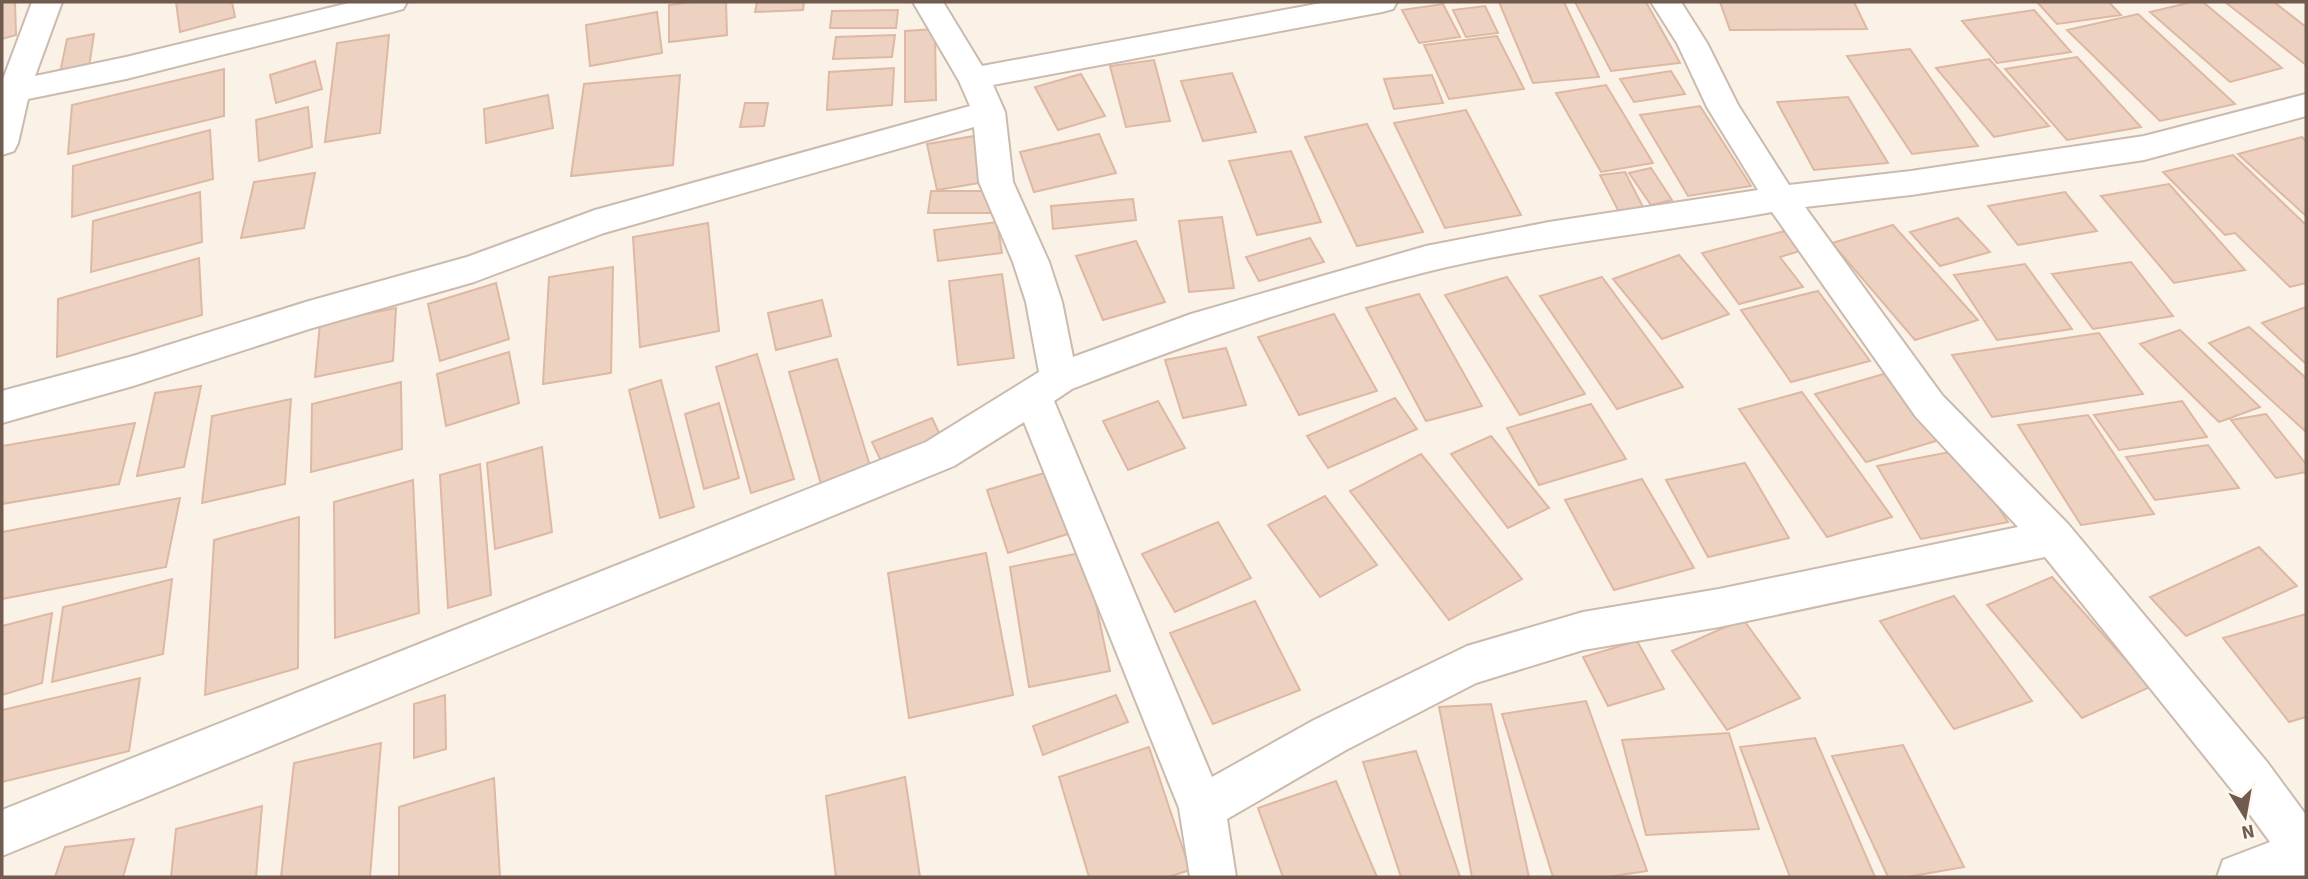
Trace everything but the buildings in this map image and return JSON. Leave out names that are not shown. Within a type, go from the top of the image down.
[{"type":"street","points":[[2,143],[14,91],[47,2]]},
{"type":"street","points":[[14,91],[126,68],[392,2]]},
{"type":"street","points":[[928,2],[955,51],[974,78],[989,112],[996,182],[1031,262],[1044,302],[1045,386],[1107,576],[1151,689],[1202,808],[1213,877]]},
{"type":"street","points":[[974,78],[1120,52],[1270,20],[1382,2]]},
{"type":"street","points":[[1666,2],[1692,43],[1723,107],[1780,198],[1929,406],[2054,537],[2251,778],[2306,852],[2240,877]]},
{"type":"street","points":[[2,833],[940,454],[992,423],[1045,386],[1191,328],[1426,259],[1549,235],[1670,218],[1780,198],[1911,183],[2144,148],[2306,105]]},
{"type":"street","points":[[2,407],[133,371],[309,315],[474,269],[595,223],[989,112]]},
{"type":"street","points":[[1202,808],[1330,735],[1467,666],[1583,631],[1719,608],[2054,537]]}]
